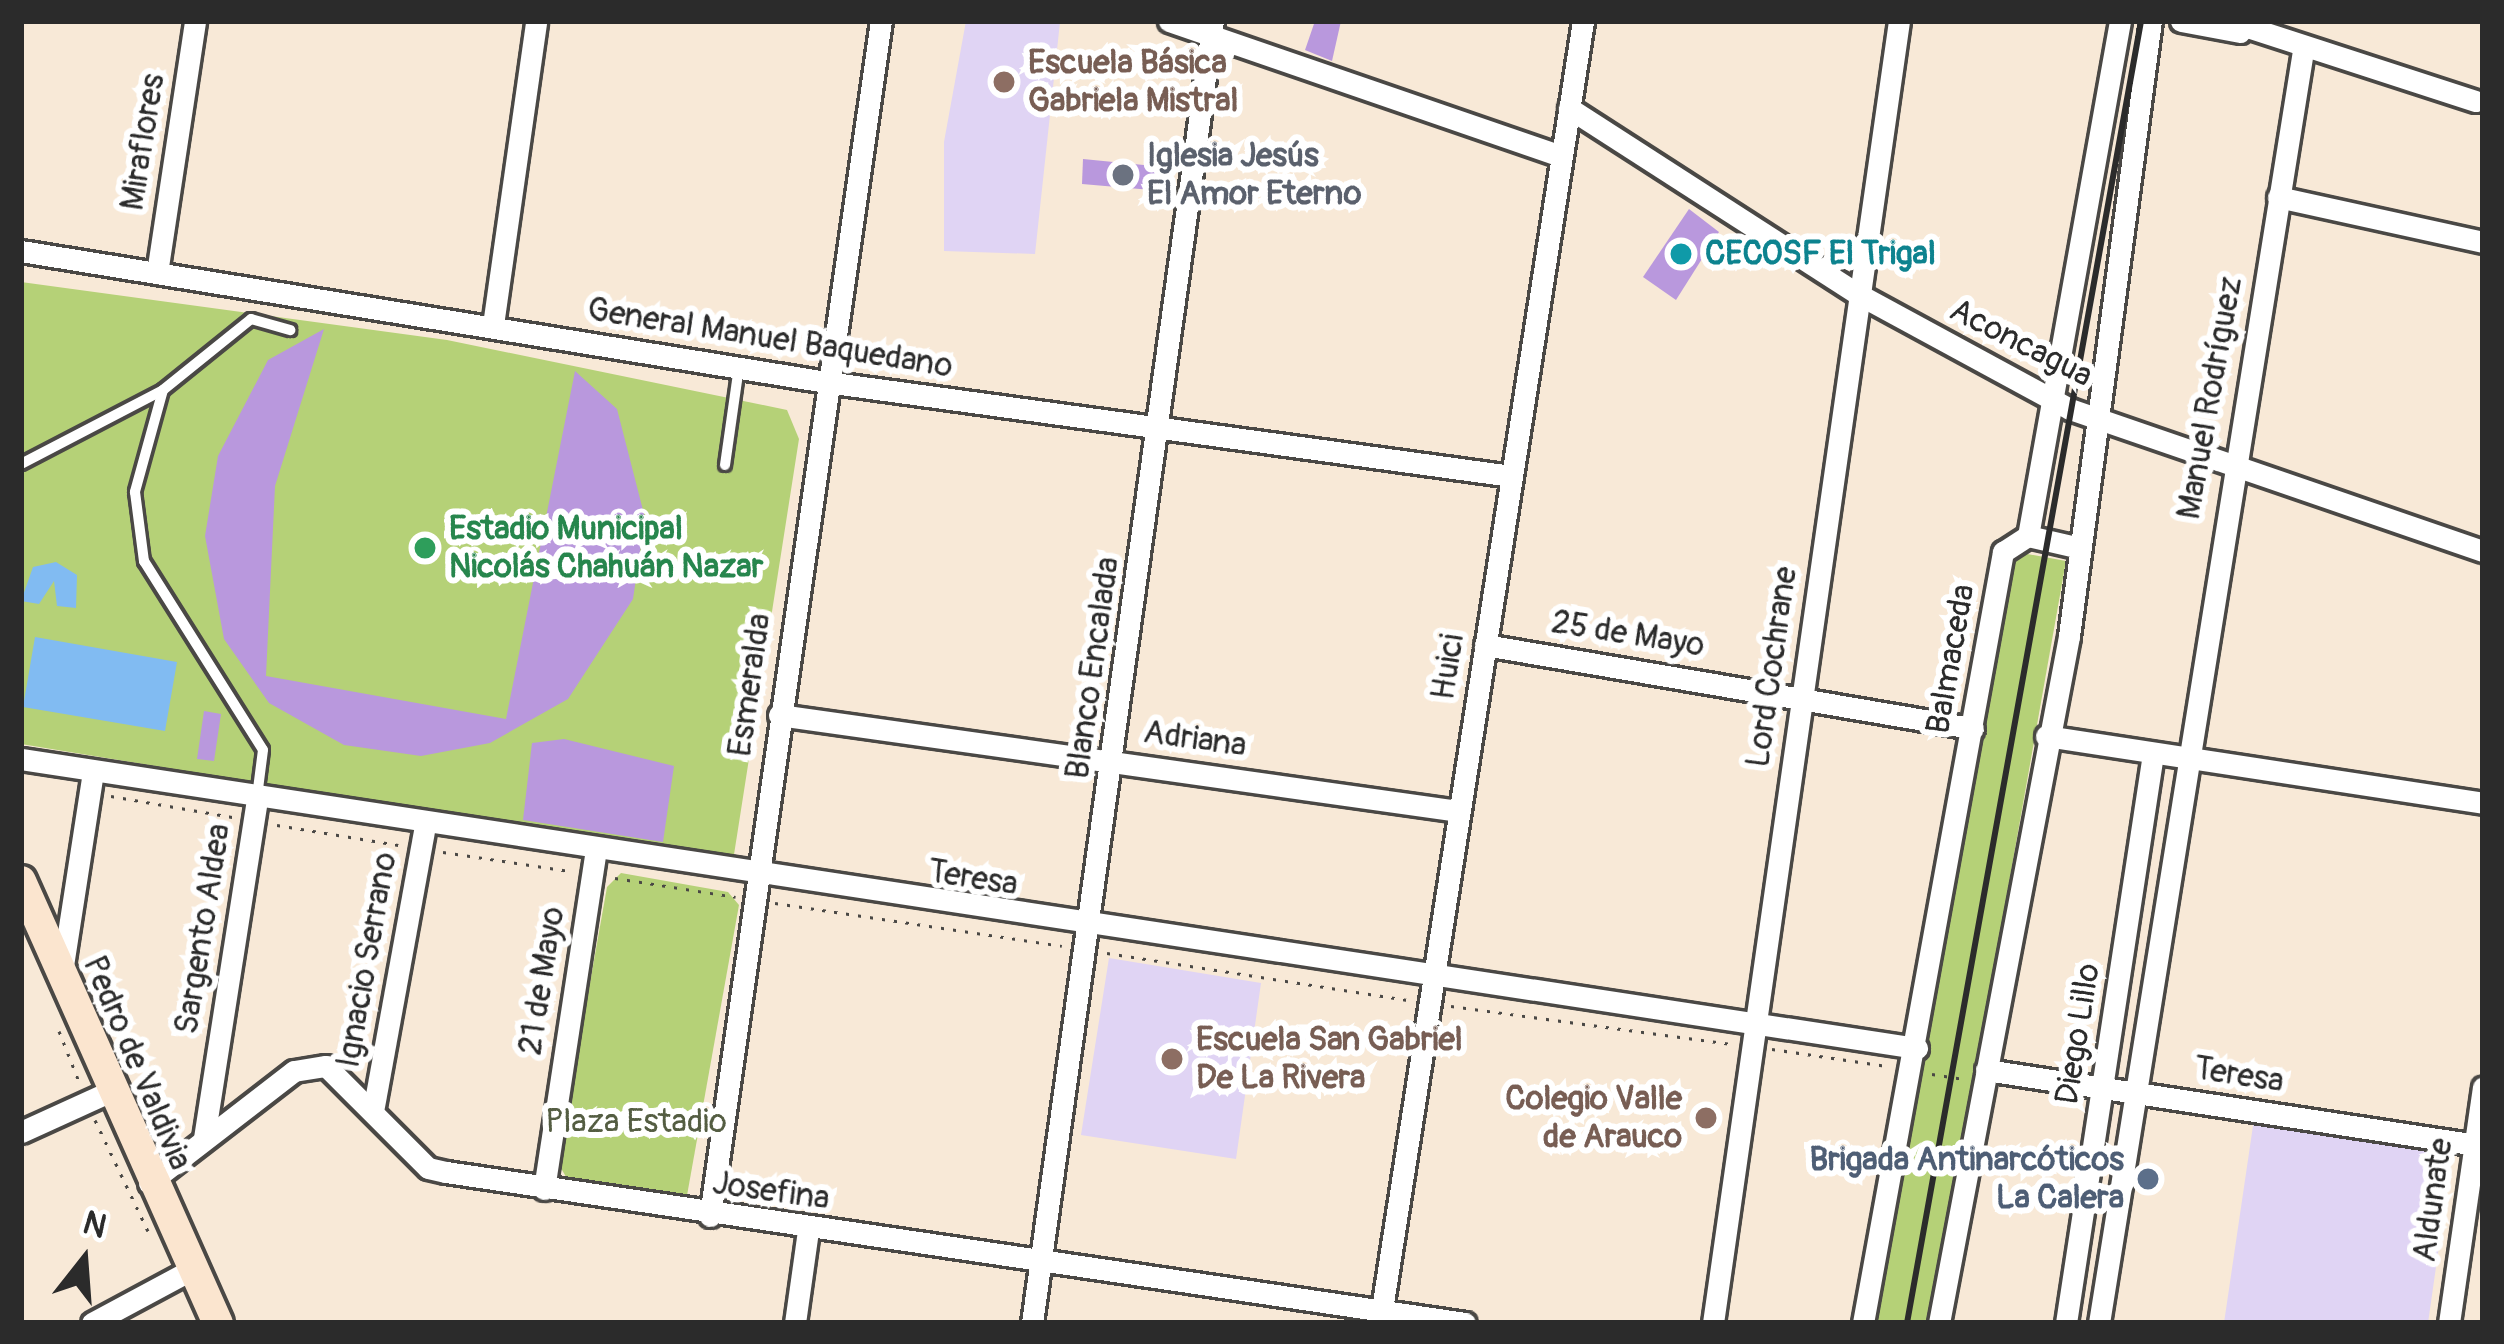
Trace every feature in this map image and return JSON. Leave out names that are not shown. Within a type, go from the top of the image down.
[{"type":"street","name":"Miraflores","points":[[157,272],[195,21]]},
{"type":"street","points":[[493,325],[536,21]]},
{"type":"street","name":"Esmeralda","points":[[710,1216],[880,21]]},
{"type":"street","points":[[1169,21],[1212,27],[1560,157]]},
{"type":"street","name":"Huici","points":[[1381,1316],[1583,21]]},
{"type":"street","name":"Lord Cochrane","points":[[1713,1323],[1899,21]]},
{"type":"street","points":[[2095,21],[2119,25]]},
{"type":"street","points":[[1939,1323],[2046,736],[2151,21]]},
{"type":"street","points":[[2181,21],[2236,27],[2475,101]]},
{"type":"street","name":"Balmaceda","points":[[1863,1323],[1915,1059],[2002,552],[2028,536],[2119,25]]},
{"type":"street","name":"Blanco Encalada","points":[[1032,1323],[1115,761],[1212,27]]},
{"type":"street","name":"Manuel Rodríguez","points":[[2186,758],[2303,51]]},
{"type":"street","name":"Aconcagua","points":[[1569,108],[1858,294],[2054,401],[2483,551]]},
{"type":"street","points":[[2278,197],[2483,242]]},
{"type":"street","name":"General Manuel Baquedano","points":[[21,251],[826,382],[1158,432],[1511,476]]},
{"type":"street","points":[[2028,536],[2076,547]]},
{"type":"street","name":"25 de Mayo","points":[[1485,645],[1802,693],[1973,728]]},
{"type":"street","name":"Adriana","points":[[779,715],[1459,811]]},
{"type":"street","points":[[2046,736],[2483,802]]},
{"type":"street","name":"Diego Lillo","points":[[2066,1323],[2153,754]]},
{"type":"street","name":"Diego Lillo","points":[[2099,1323],[2186,758]]},
{"type":"street","name":"Teresa","points":[[21,759],[91,782],[423,838],[1431,993],[1915,1059]]},
{"type":"street","points":[[62,978],[91,782]]},
{"type":"street","name":"Sargento Aldea","points":[[204,1138],[255,811]]},
{"type":"street","name":"Ignacio Serrano","points":[[374,1106],[423,838]]},
{"type":"street","name":"21 de Mayo","points":[[544,1189],[594,864]]},
{"type":"street","name":"Pedro de Valdivia","points":[[21,881],[32,938],[62,978],[100,1096],[182,1275],[218,1323]]},
{"type":"street","name":"Josefina","points":[[148,1198],[204,1138],[310,1066],[341,1071],[428,1168],[710,1216],[1042,1256],[1381,1316],[1465,1323]]},
{"type":"street","name":"Teresa","points":[[1985,1076],[2103,1088],[2479,1145]]},
{"type":"street","name":"Aldunate","points":[[2449,1323],[2479,1145],[2483,1087]]},
{"type":"street","points":[[21,1132],[100,1096]]},
{"type":"street","points":[[795,1323],[808,1230]]},
{"type":"street","points":[[92,1323],[182,1275]]},
{"type":"lane","points":[[21,464],[163,390],[251,319],[290,330]]},
{"type":"lane","points":[[724,465],[739,367]]},
{"type":"lane","points":[[163,390],[135,492],[144,561],[263,750],[255,811]]},
{"type":"path","points":[[91,782],[423,838],[1431,993],[1915,1059],[1985,1076]]},
{"type":"path","points":[[53,1017],[100,1096],[182,1275]]},
{"type":"shaded area","name":"Escuela Básica Gabriela Mistral","points":[[966,21],[1060,22],[1035,254],[944,251],[944,142]]},
{"type":"shaded area","name":"Escuela San Gabriel De La Rivera","points":[[1109,958],[1261,983],[1236,1159],[1081,1135]]},
{"type":"shaded area","points":[[2254,1119],[2453,1148],[2428,1323],[2224,1323]]},
{"type":"green space","name":"Estadio Municipal Nicolás Chahuán Nazar","points":[[21,282],[447,340],[787,410],[799,439],[733,861],[21,744]]},
{"type":"green space","points":[[2011,551],[2066,561],[1931,1323],[1875,1323]]},
{"type":"green space","name":"Plaza Estadio","points":[[621,873],[728,892],[739,905],[686,1201],[569,1182],[558,1163],[607,887]]},
{"type":"water","points":[[56,562],[77,575],[76,608],[57,606],[54,581],[39,604],[21,601],[33,567]]},
{"type":"water","points":[[35,637],[177,662],[165,731],[23,707]]},
{"type":"building","points":[[1315,21],[1341,21],[1332,61],[1305,50]]},
{"type":"building","name":"Iglesia Jesús El Amor Eterno","points":[[1083,159],[1164,167],[1163,191],[1082,184]]},
{"type":"building","name":"CECOSF El Trigal","points":[[1689,209],[1719,232],[1676,300],[1643,277]]},
{"type":"building","points":[[324,329],[275,486],[266,676],[506,719],[575,371],[617,409],[645,518],[633,599],[568,699],[490,743],[421,756],[344,745],[269,703],[224,639],[205,536],[218,456],[268,360]]},
{"type":"building","points":[[204,711],[221,714],[214,761],[197,759]]},
{"type":"building","points":[[564,739],[674,766],[663,842],[523,820],[532,743]]},
{"type":"railway","points":[[1907,1323],[2141,21]]},
{"type":"place","name":"Escuela Básica Gabriela Mistral","points":[[1004,82]]},
{"type":"place","name":"Iglesia Jesús El Amor Eterno","points":[[1123,175]]},
{"type":"place","name":"CECOSF El Trigal","points":[[1681,254]]},
{"type":"place","name":"Estadio Municipal Nicolás Chahuán Nazar","points":[[425,548]]},
{"type":"place","name":"Escuela San Gabriel De La Rivera","points":[[1172,1059]]},
{"type":"place","name":"Colegio Valle de Arauco","points":[[1706,1118]]},
{"type":"place","name":"Brigada Antinarcóticos La Calera","points":[[2148,1179]]}]
